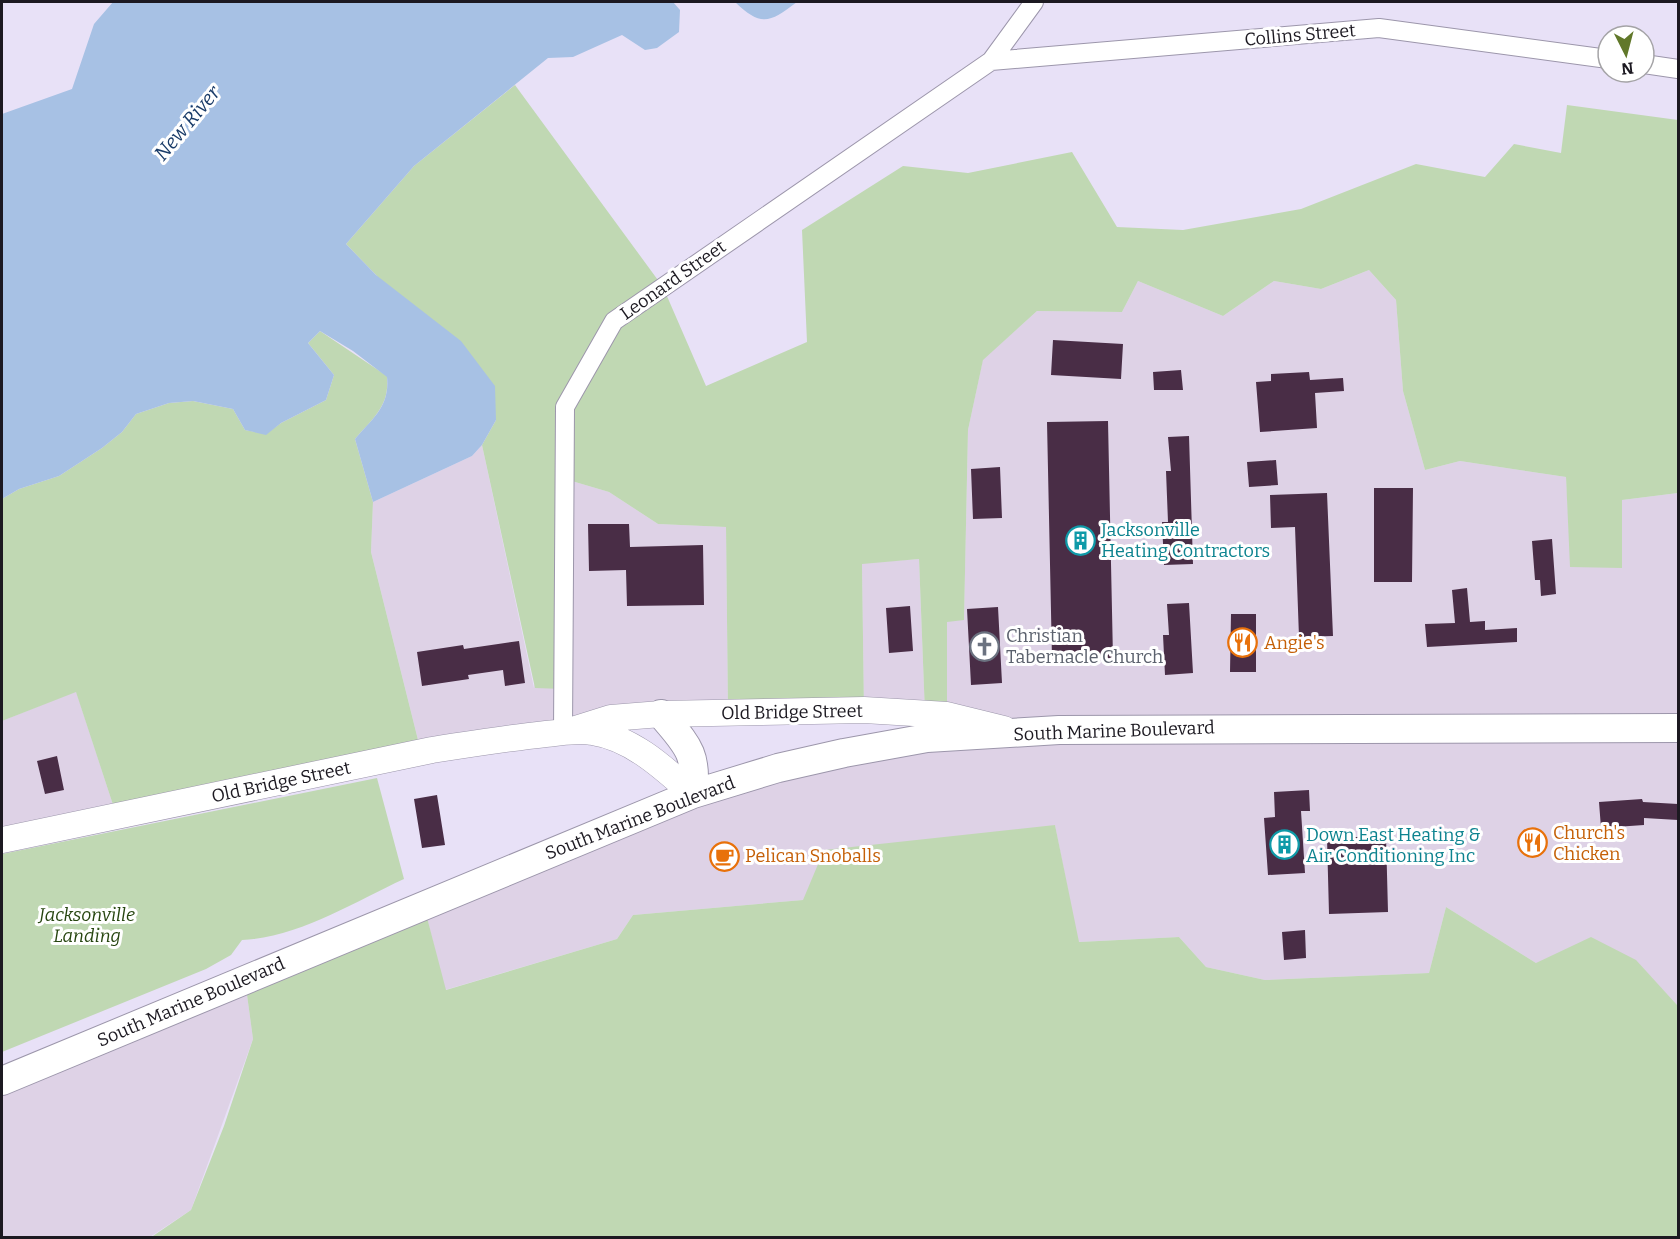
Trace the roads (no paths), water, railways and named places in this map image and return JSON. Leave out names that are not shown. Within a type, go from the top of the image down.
[{"type":"main road","name":"Old Bridge Street","points":[[563,732],[611,718],[661,714],[864,710],[947,715],[1021,733]]},
{"type":"main road","points":[[661,714],[686,744],[695,770],[693,794]]},
{"type":"main road","name":"South Marine Boulevard","points":[[2,1081],[693,794],[763,772],[844,753],[927,738],[1059,730],[1678,728]]},
{"type":"main road","name":"Old Bridge Street","points":[[2,840],[432,750],[563,732],[592,731],[619,741],[655,760],[693,794]]},
{"type":"street","name":"Leonard Street","points":[[563,732],[565,406],[614,321],[991,61],[1034,2]]},
{"type":"street","name":"Collins Street","points":[[991,61],[1379,28],[1596,58]]},
{"type":"street","points":[[1656,66],[1678,69]]},
{"type":"water","name":"New River","points":[[113,2],[673,2],[680,10],[679,32],[657,48],[645,50],[622,35],[573,57],[548,58],[414,166],[346,244],[376,275],[461,341],[495,386],[496,420],[482,445],[472,456],[373,502],[355,439],[383,404],[387,377],[353,351],[320,331],[308,343],[334,375],[326,400],[281,423],[266,435],[245,430],[233,409],[193,401],[169,403],[136,414],[122,432],[59,476],[19,489],[2,499],[2,114],[72,89],[94,24]]},
{"type":"water","points":[[735,2],[797,2],[773,18],[759,19]]},
{"type":"place","name":"Jacksonville Heating Contractors","points":[[1080,540]]},
{"type":"place","name":"Angie's","points":[[1243,643]]},
{"type":"place","name":"Christian Tabernacle Church","points":[[985,646]]},
{"type":"place","name":"Church's Chicken","points":[[1532,843]]},
{"type":"place","name":"Down East Heating & Air Conditioning Inc","points":[[1285,845]]},
{"type":"place","name":"Pelican Snoballs","points":[[724,856]]},
{"type":"park label","name":"Jacksonville Landing","points":[[87,925]]}]
